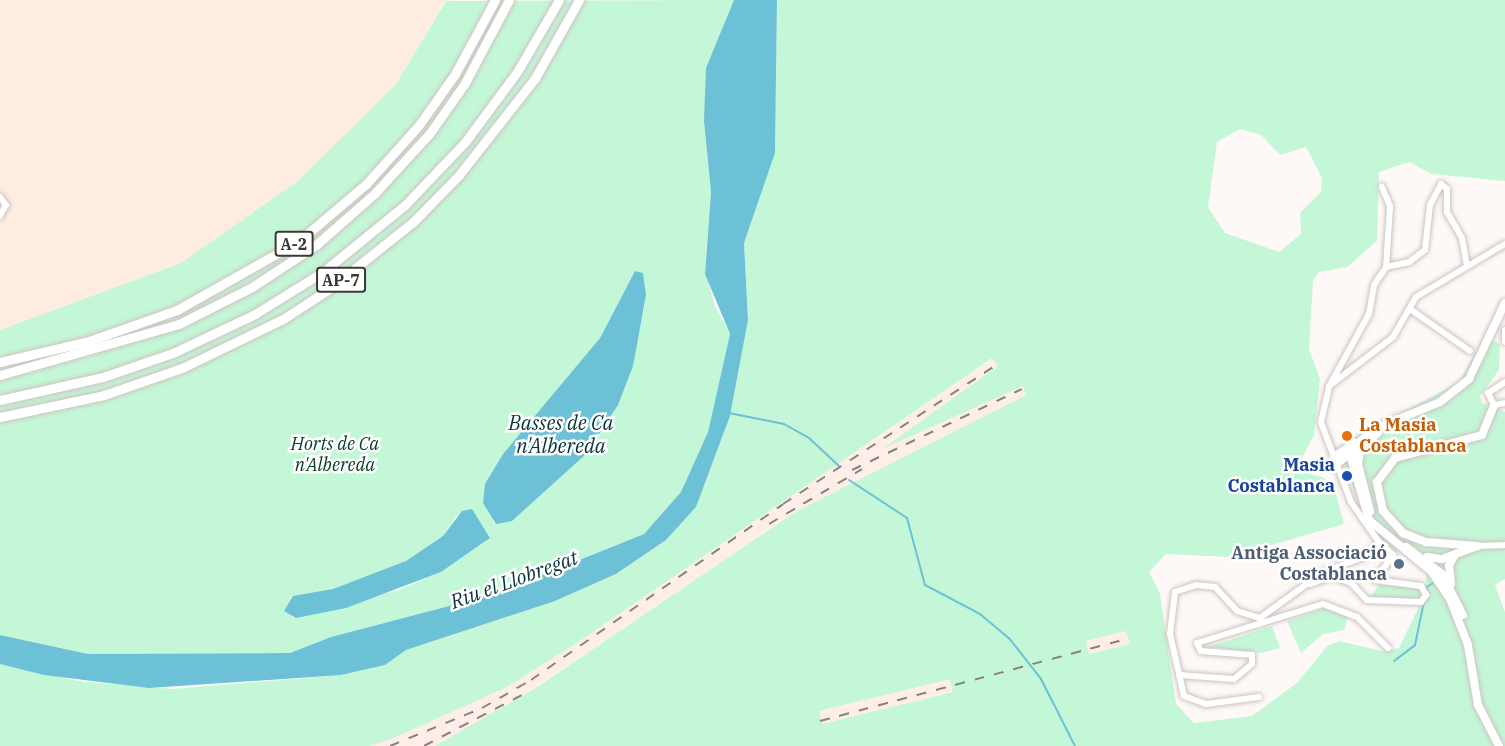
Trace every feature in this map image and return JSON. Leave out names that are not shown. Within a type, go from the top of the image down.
[{"type":"highway","name":"A-2","points":[[0,362],[168,314],[231,284],[299,241],[366,184],[420,125],[495,0]]},
{"type":"highway","name":"A-2","points":[[0,375],[179,324],[252,287],[316,245],[375,193],[430,133],[465,83],[509,0]]},
{"type":"highway","name":"AP-7","points":[[0,400],[103,377],[175,352],[248,318],[324,271],[405,205],[458,150],[517,72],[559,0]]},
{"type":"highway","name":"AP-7","points":[[0,417],[82,401],[161,376],[244,339],[329,289],[413,222],[459,175],[535,78],[579,0]]},
{"type":"main road","points":[[1341,458],[1363,442],[1410,415],[1440,402],[1475,372],[1505,303]]},
{"type":"main road","points":[[1478,546],[1456,549],[1426,542],[1397,530],[1383,511],[1377,482],[1395,458],[1482,435],[1494,405]]},
{"type":"main road","points":[[1363,442],[1358,457],[1360,479],[1376,528]]},
{"type":"main road","points":[[1341,458],[1360,479]]},
{"type":"main road","points":[[1341,458],[1361,503],[1376,528],[1389,539],[1438,569],[1452,588]]},
{"type":"main road","points":[[1438,569],[1456,549]]},
{"type":"main road","points":[[1423,560],[1445,562]]},
{"type":"main road","points":[[1423,560],[1442,584]]},
{"type":"main road","points":[[1445,562],[1468,645],[1478,705],[1499,746]]},
{"type":"main road","points":[[1438,569],[1468,645]]},
{"type":"street","points":[[1386,267],[1410,262],[1425,250],[1430,205],[1441,184],[1447,189],[1447,212],[1462,238],[1467,265]]},
{"type":"street","points":[[1300,588],[1332,576],[1351,583],[1367,600],[1421,602],[1426,595],[1421,586],[1375,580],[1393,555],[1358,516],[1341,458],[1320,413],[1329,386],[1369,314],[1374,285],[1386,267],[1390,206],[1382,187]]},
{"type":"street","points":[[0,197],[6,205],[0,216]]},
{"type":"street","points":[[1329,386],[1393,337],[1416,297],[1505,244]]},
{"type":"street","points":[[1410,309],[1470,351]]},
{"type":"street","points":[[1505,330],[1505,342]]},
{"type":"street","points":[[1505,382],[1488,393],[1494,405],[1505,403]]},
{"type":"street","points":[[1259,626],[1260,618],[1300,588],[1322,573],[1364,558],[1379,542]]},
{"type":"street","points":[[1478,546],[1505,545]]},
{"type":"street","points":[[1258,697],[1217,704],[1191,700],[1179,675],[1170,624],[1178,588],[1215,587],[1237,611],[1260,618]]},
{"type":"street","points":[[1179,675],[1221,682],[1239,676],[1252,664],[1252,655],[1201,651],[1197,643],[1332,603],[1357,617],[1388,648]]},
{"type":"shaded area","points":[[0,0],[455,0],[445,1],[396,84],[370,114],[298,181],[181,263],[0,330]]},
{"type":"shaded area","points":[[992,358],[998,366],[885,447],[1023,386],[1026,395],[797,511],[490,718],[435,746],[368,746],[505,688],[577,643]]},
{"type":"shaded area","points":[[1127,631],[1130,644],[1089,654],[1086,641]]},
{"type":"shaded area","points":[[950,678],[954,692],[822,725],[819,711]]},
{"type":"green space","name":"Horts de Ca n'Albereda","points":[[734,0],[718,40],[704,121],[711,192],[705,268],[715,306],[730,334],[708,432],[681,492],[644,534],[495,594],[331,637],[290,653],[88,654],[0,635],[0,330],[181,263],[298,181],[396,84],[446,1]],"holes":[[[635,271],[644,276],[645,305],[585,455],[512,521],[494,523],[484,487],[503,454],[600,338]],[[457,515],[488,540],[441,572],[398,590],[293,618],[290,598],[333,589],[403,563],[443,536]]]},
{"type":"green space","points":[[777,0],[1505,0],[1505,181],[1432,174],[1409,162],[1379,172],[1377,241],[1347,267],[1319,272],[1313,281],[1309,349],[1320,379],[1314,435],[1300,462],[1304,472],[1324,478],[1335,490],[1344,524],[1230,557],[1166,554],[1149,572],[1160,594],[1176,704],[1194,723],[1252,716],[1297,683],[1327,646],[1339,641],[1382,651],[1399,648],[1425,594],[1427,570],[1374,534],[1342,462],[1354,438],[1459,382],[1483,339],[1500,343],[1499,370],[1480,396],[1482,403],[1505,412],[1505,579],[1495,585],[1505,612],[1505,746],[435,746],[534,689],[797,511],[1026,395],[1023,386],[882,449],[998,366],[992,358],[577,643],[505,688],[391,739],[368,746],[0,746],[0,664],[78,681],[173,689],[341,675],[385,665],[406,650],[555,601],[616,574],[666,540],[696,507],[730,416],[748,320],[744,243],[775,153]],"holes":[[[1240,129],[1261,135],[1280,155],[1306,147],[1322,178],[1321,192],[1300,213],[1301,234],[1279,252],[1225,233],[1208,207],[1217,142]],[[1126,631],[1130,644],[1089,654],[1086,641]],[[950,679],[953,692],[822,724],[819,711]]]},
{"type":"green space","points":[[1379,585],[1418,587],[1422,599],[1370,598]]},
{"type":"green space","points":[[1328,607],[1349,614],[1344,630],[1323,634],[1301,653],[1287,621]]},
{"type":"green space","points":[[1272,626],[1280,648],[1261,653],[1208,647]]},
{"type":"water","points":[[734,0],[777,0],[775,153],[744,243],[748,320],[730,416],[696,507],[666,540],[616,574],[555,601],[406,650],[385,665],[341,675],[149,688],[44,675],[0,664],[0,635],[88,654],[290,653],[331,637],[495,594],[644,534],[681,492],[708,432],[730,334],[705,274],[711,192],[704,121],[706,68]]},
{"type":"water","name":"Basses de Ca n'Albereda","points":[[635,271],[643,273],[646,295],[633,366],[618,405],[585,455],[512,521],[496,524],[483,503],[485,484],[503,454],[600,338]]},
{"type":"water","points":[[472,509],[490,538],[441,572],[346,608],[296,618],[284,611],[293,596],[333,589],[406,561],[443,536],[462,511]]},
{"type":"waterway","points":[[729,413],[784,424],[809,438],[839,466]]},
{"type":"waterway","points":[[849,480],[907,518],[925,585],[980,614],[1009,638],[1041,679],[1075,746]]},
{"type":"waterway","points":[[1394,661],[1415,645],[1427,587],[1433,583]]},
{"type":"railway","points":[[390,746],[482,708],[531,680],[783,504],[995,366]]},
{"type":"railway","points":[[852,470],[1022,389]]},
{"type":"railway","points":[[769,524],[862,469]]},
{"type":"railway","points":[[820,721],[1129,638]]},
{"type":"railway","points":[[424,746],[522,695]]},
{"type":"place","name":"La Masia Costablanca","points":[[1347,436]]},
{"type":"place","name":"Masia Costablanca","points":[[1347,476]]},
{"type":"place","name":"Antiga Associació Costablanca","points":[[1399,564]]},
{"type":"water label","name":"Riu el Llobregat","points":[[514,579]]}]
